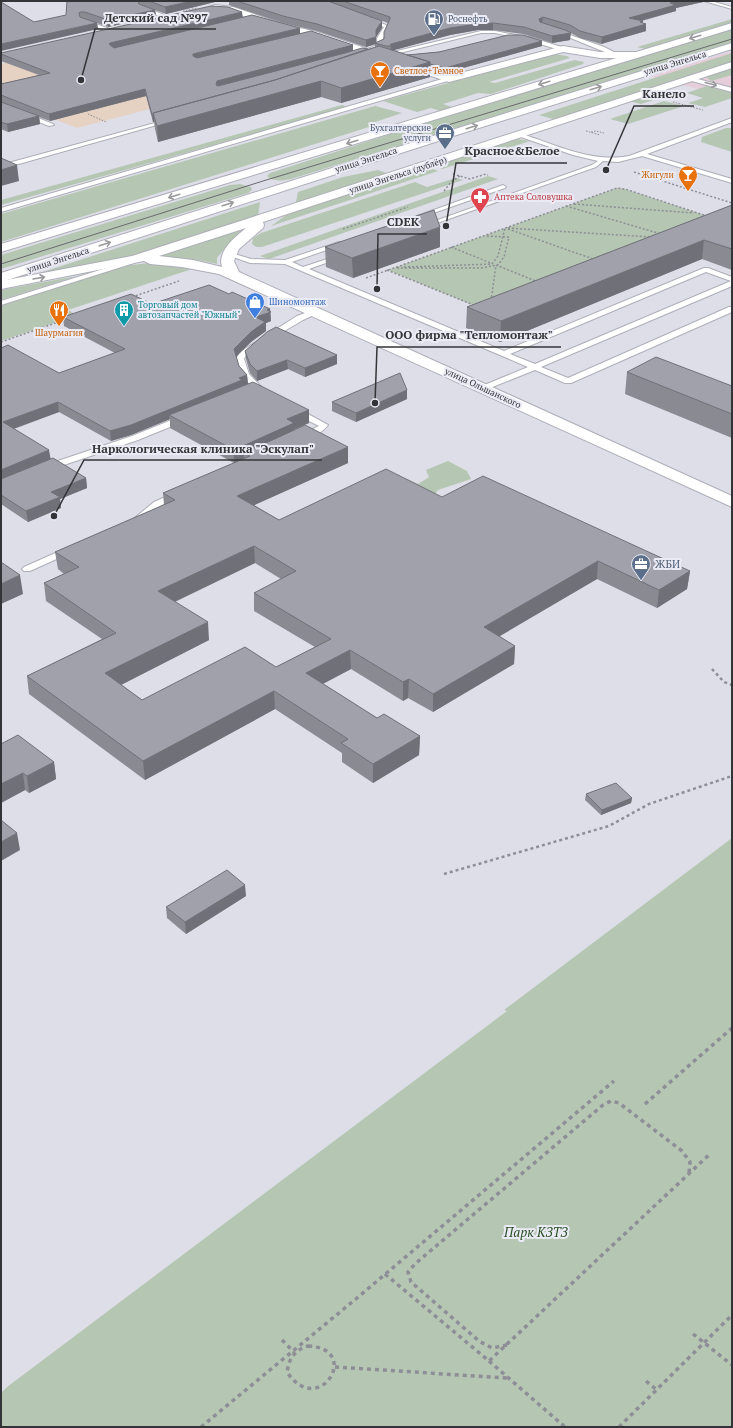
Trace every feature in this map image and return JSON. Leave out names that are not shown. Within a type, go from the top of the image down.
[{"type":"main road","name":"улица Энгельса","points":[[1,248],[246,175],[732,26]]},
{"type":"main road","name":"улица Энгельса","points":[[1,278],[280,188],[732,46]]},
{"type":"main road","points":[[246,175],[280,188]]},
{"type":"street","points":[[237,2],[207,9],[230,9],[249,19],[314,34],[369,55],[449,79],[563,49],[600,55],[636,55]]},
{"type":"street","points":[[149,22],[173,17]]},
{"type":"street","points":[[91,36],[117,30]]},
{"type":"street","points":[[563,49],[587,56],[597,63],[597,67]]},
{"type":"street","name":"улица Энгельса (дублёр)","points":[[135,260],[732,65]]},
{"type":"street","points":[[234,275],[226,260],[228,254],[240,239],[269,217]]},
{"type":"street","points":[[1,285],[135,260]]},
{"type":"street","name":"улица Ольшанского","points":[[135,260],[189,263],[217,269],[234,275],[485,388],[732,502]]},
{"type":"lane","points":[[706,1],[732,8]]},
{"type":"lane","points":[[142,8],[173,17]]},
{"type":"lane","points":[[364,18],[387,26],[380,38],[379,46],[369,55]]},
{"type":"lane","points":[[83,21],[117,30]]},
{"type":"lane","points":[[459,30],[482,30],[508,34]]},
{"type":"lane","points":[[554,30],[619,56]]},
{"type":"lane","points":[[369,55],[392,53],[474,32],[489,31],[523,37],[563,49]]},
{"type":"lane","points":[[303,37],[314,34]]},
{"type":"lane","points":[[492,39],[508,36],[523,37]]},
{"type":"lane","points":[[392,53],[416,41]]},
{"type":"lane","points":[[369,55],[404,56]]},
{"type":"lane","points":[[1,210],[449,79]]},
{"type":"lane","points":[[690,79],[732,90]]},
{"type":"lane","points":[[1,105],[51,125]]},
{"type":"lane","points":[[1,167],[175,120]]},
{"type":"lane","points":[[520,135],[601,160],[623,160],[732,120]]},
{"type":"lane","points":[[642,154],[732,181]]},
{"type":"lane","points":[[415,230],[594,166],[601,160]]},
{"type":"lane","points":[[413,218],[503,187]]},
{"type":"lane","points":[[286,262],[346,241]]},
{"type":"lane","points":[[228,254],[250,261],[286,262],[568,381],[732,310]]},
{"type":"lane","points":[[303,269],[348,254]]},
{"type":"lane","points":[[1,304],[135,260]]},
{"type":"lane","points":[[503,354],[706,269],[732,279]]},
{"type":"lane","points":[[485,388],[732,283]]},
{"type":"lane","points":[[269,396],[254,390],[245,375],[240,359],[244,352],[294,321],[316,312]]},
{"type":"lane","points":[[289,407],[324,425],[319,430],[298,440]]},
{"type":"lane","points":[[35,472],[62,461],[135,438],[193,414]]},
{"type":"lane","points":[[130,524],[157,504],[186,491]]},
{"type":"lane","points":[[28,569],[79,546]]},
{"type":"path","points":[[673,100],[669,101],[703,110]]},
{"type":"path","points":[[600,134],[593,132],[600,134]]},
{"type":"path","points":[[428,165],[470,179],[486,174],[490,176]]},
{"type":"path","points":[[631,172],[732,203]]},
{"type":"path","points":[[442,195],[445,188],[460,176]]},
{"type":"path","points":[[343,286],[619,188],[713,218]]},
{"type":"path","points":[[573,204],[699,213]]},
{"type":"path","points":[[566,206],[664,235]]},
{"type":"path","points":[[403,268],[407,266],[476,266],[492,264],[498,256],[506,228]]},
{"type":"path","points":[[506,228],[655,238]]},
{"type":"path","points":[[506,228],[597,260]]},
{"type":"path","points":[[395,268],[481,268],[496,265],[501,262],[504,257],[509,237],[483,236]]},
{"type":"path","points":[[451,247],[539,282]]},
{"type":"path","points":[[490,302],[496,265]]},
{"type":"path","points":[[388,270],[480,308]]},
{"type":"path","points":[[132,297],[182,280]]},
{"type":"path","points":[[1,342],[74,317]]},
{"type":"path","points":[[712,669],[724,682],[732,685]]},
{"type":"path","points":[[444,874],[609,826],[649,804],[732,776]]},
{"type":"path","points":[[645,1104],[732,1028]]},
{"type":"path","points":[[201,1427],[294,1352],[614,1081]]},
{"type":"path","points":[[507,1345],[492,1348],[479,1340],[411,1282],[408,1272],[416,1263],[603,1105],[611,1102],[619,1103],[682,1152],[690,1162],[689,1173]]},
{"type":"path","points":[[490,1361],[711,1153]]},
{"type":"path","points":[[385,1274],[490,1361],[507,1378],[565,1427]]},
{"type":"path","points":[[619,1427],[732,1315]]},
{"type":"path","points":[[693,1334],[732,1365]]},
{"type":"path","points":[[282,1340],[294,1352]]},
{"type":"path","points":[[317,1346],[330,1354],[335,1367],[333,1375],[323,1385],[308,1389],[294,1384],[287,1372],[290,1358],[294,1352],[301,1348],[317,1346]]},
{"type":"path","points":[[335,1367],[507,1378]]},
{"type":"path","points":[[646,1381],[657,1390]]},
{"type":"shaded area","points":[[79,46],[200,96],[77,128],[1,99],[1,64]]},
{"type":"shaded area","points":[[732,51],[732,98],[652,77],[662,73]]},
{"type":"green space","points":[[732,19],[732,25],[649,50],[637,47]]},
{"type":"green space","points":[[732,29],[732,43],[291,179],[281,181],[269,178],[267,176],[270,173],[471,108]]},
{"type":"green space","points":[[732,53],[732,64],[559,121],[539,115]]},
{"type":"green space","points":[[554,54],[567,56],[570,58],[489,82],[495,83],[575,60],[584,62],[583,64],[491,94],[478,93],[443,104],[452,107],[440,111],[431,108],[417,112],[383,101]]},
{"type":"green space","points":[[732,67],[732,75],[711,81],[706,77],[707,75]]},
{"type":"green space","points":[[707,86],[732,93],[732,98],[705,107],[688,103],[703,98],[687,93]]},
{"type":"green space","points":[[657,92],[669,95],[641,104],[629,101]]},
{"type":"green space","points":[[664,101],[684,106],[628,124],[610,119]]},
{"type":"green space","points":[[342,105],[348,107],[1,205],[1,200]]},
{"type":"green space","points":[[375,106],[402,113],[372,123],[375,125],[1,242],[1,214]]},
{"type":"green space","points":[[726,128],[732,128],[732,152],[701,142],[702,137]]},
{"type":"green space","points":[[512,138],[530,141],[442,169],[432,165]]},
{"type":"green space","points":[[427,167],[438,171],[271,226],[292,211]]},
{"type":"green space","points":[[378,170],[392,175],[295,206],[298,192],[343,177]]},
{"type":"green space","points":[[488,176],[498,179],[269,259],[260,256]]},
{"type":"green space","points":[[456,178],[463,180],[262,247],[256,247],[252,244],[253,238],[261,233],[415,182],[427,187]]},
{"type":"green space","points":[[240,184],[251,187],[252,190],[248,193],[1,269],[1,255],[230,185]]},
{"type":"green space","points":[[617,188],[625,189],[719,220],[480,308],[388,270]]},
{"type":"green space","points":[[260,202],[258,217],[142,254],[24,278]]},
{"type":"green space","points":[[248,227],[230,242],[217,258],[217,264],[198,260],[154,257]]},
{"type":"green space","points":[[159,262],[201,266],[68,310],[77,315],[1,341],[1,304],[122,266]]},
{"type":"green space","points":[[77,276],[1,300],[1,290]]},
{"type":"green space","points":[[448,461],[467,471],[471,479],[438,490],[433,497],[405,478],[418,484],[429,477],[426,470]]},
{"type":"green space","name":"Парк КЗТЗ","points":[[732,838],[732,1427],[1,1427],[1,1393],[7,1387],[507,1011],[504,1010]]},
{"type":"building","points":[[67,1],[138,1],[139,4],[155,10],[108,20],[85,12],[80,12],[80,17],[97,23],[1,44],[1,2],[34,22],[66,15]]},
{"type":"building","points":[[149,1],[192,1],[165,7]]},
{"type":"building","points":[[237,1],[328,1],[382,21],[376,30],[376,37],[366,40]]},
{"type":"building","points":[[343,1],[679,1],[670,3],[676,5],[629,18],[643,21],[640,22],[646,24],[602,37],[580,31],[570,25],[543,17],[539,19],[540,22],[571,33],[552,36],[524,27],[493,23],[478,24],[450,28],[386,46],[375,43],[384,39],[384,32],[390,17]]},
{"type":"building","points":[[211,6],[228,7],[242,12],[109,44],[114,48],[252,15],[300,28],[193,54],[193,56],[197,58],[311,31],[353,45],[217,81],[216,85],[218,86],[362,48],[368,49],[275,80],[153,113],[154,115],[152,115],[145,89],[49,114],[1,95],[1,84],[50,73],[1,53]]},
{"type":"building","points":[[508,35],[523,35],[542,41],[445,68],[407,55],[439,52]]},
{"type":"building","points":[[379,46],[430,62],[341,88],[321,81],[157,126],[153,113],[275,80]]},
{"type":"building","points":[[1,102],[39,116],[7,124],[1,122]]},
{"type":"building","points":[[1,158],[17,165],[1,170]]},
{"type":"building","points":[[732,205],[732,249],[704,240],[501,321],[467,307]]},
{"type":"building","points":[[434,210],[440,227],[352,258],[325,247]]},
{"type":"building","points":[[209,285],[229,294],[232,292],[270,309],[267,310],[271,312],[256,317],[265,322],[251,332],[234,349],[239,366],[247,375],[239,378],[242,380],[131,425],[110,431],[58,402],[3,422],[49,450],[1,470],[1,348],[8,345],[59,373],[125,349],[63,317],[131,294],[152,304]]},
{"type":"building","points":[[276,327],[337,355],[305,368],[287,360],[257,371],[250,364],[245,351],[267,332]]},
{"type":"building","points":[[656,357],[732,386],[732,414],[627,372]]},
{"type":"building","points":[[400,373],[407,390],[356,413],[332,402]]},
{"type":"building","points":[[253,382],[309,410],[287,419],[294,423],[234,450],[169,415]]},
{"type":"building","points":[[305,425],[348,447],[237,496],[279,520],[386,469],[442,497],[483,476],[690,571],[659,590],[598,561],[484,627],[515,646],[433,694],[409,679],[403,682],[350,650],[306,673],[377,718],[384,714],[420,736],[373,764],[341,743],[348,739],[274,691],[143,761],[27,676],[116,633],[44,583],[79,567],[55,552],[175,500],[163,493],[250,456],[244,453]],"holes":[[[254,546],[296,571],[254,593],[331,639],[276,667],[245,647],[142,700],[105,673],[208,622],[158,591]]]},
{"type":"building","points":[[53,458],[86,478],[51,492],[60,497],[26,511],[1,495],[1,479]]},
{"type":"building","points":[[1,562],[20,575],[1,584]]},
{"type":"building","points":[[18,735],[54,762],[27,776],[23,773],[1,784],[1,744]]},
{"type":"building","points":[[616,783],[632,798],[602,810],[586,794]]},
{"type":"building","points":[[1,820],[17,833],[1,842]]},
{"type":"building","points":[[227,870],[245,885],[185,922],[166,907]]},
{"type":"tram line","points":[[1,264],[263,181],[732,39]]},
{"type":"place","name":"Роснефть","points":[[434,36]]},
{"type":"place","name":"Детский сад №97","points":[[81,80]]},
{"type":"place","name":"Светлое+Темное","points":[[380,88]]},
{"type":"place","name":"Бухгалтерские услуги","points":[[445,150]]},
{"type":"place","name":"Канело","points":[[606,170]]},
{"type":"place","name":"Жигули","points":[[688,192]]},
{"type":"place","name":"Аптека Соловушка","points":[[480,214]]},
{"type":"place","name":"Красное&Белое","points":[[446,226]]},
{"type":"place","name":"CDEK","points":[[377,289]]},
{"type":"place","name":"Шиномонтаж","points":[[255,319]]},
{"type":"place","name":"Шаурмагия","points":[[59,327]]},
{"type":"place","name":"Торговый дом автозапчастей \"Южный\"","points":[[124,327]]},
{"type":"place","name":"ООО фирма \"Тепломонтаж\"","points":[[375,403]]},
{"type":"place","name":"Наркологическая клиника \"Эскулап\"","points":[[54,516]]},
{"type":"place","name":"ЖБИ","points":[[641,581]]}]
